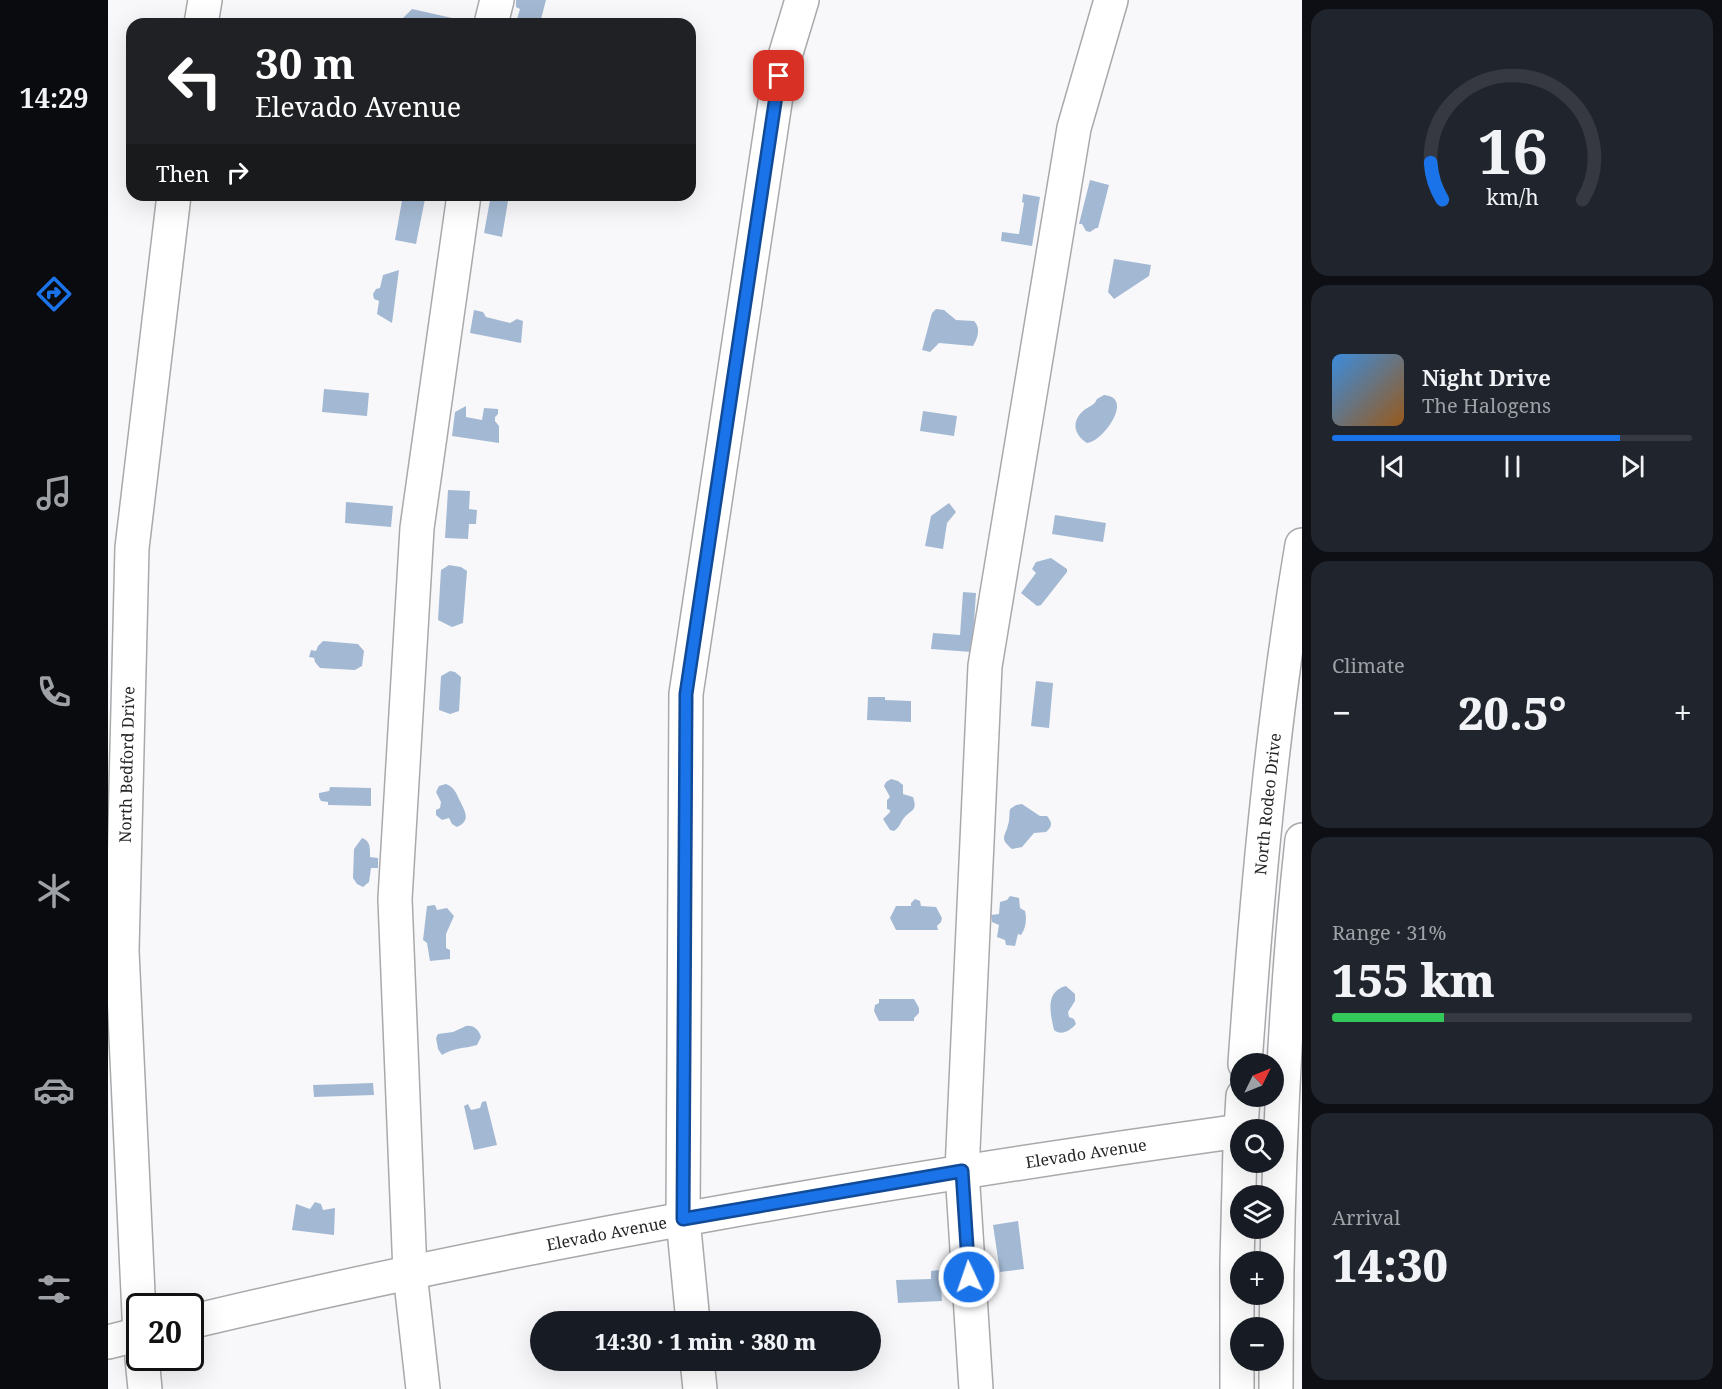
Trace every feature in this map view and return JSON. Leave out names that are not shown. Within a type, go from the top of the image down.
[{"type":"street","points":[[202,18],[205,0]]},
{"type":"street","points":[[492,18],[497,0]]},
{"type":"street","points":[[692,1311],[683,1219],[686,694],[779,76],[802,0]]},
{"type":"street","points":[[976,1389],[962,1171],[986,666],[1074,128],[1111,0]]},
{"type":"street","name":"North Bedford Drive","points":[[137,1293],[122,951],[132,548],[173,201]]},
{"type":"street","points":[[423,1389],[410,1273],[395,899],[417,528],[463,201]]},
{"type":"street","name":"North Rodeo Drive","points":[[1246,1053],[1264,829],[1277,715],[1302,545]]},
{"type":"street","points":[[1279,1119],[1302,840]]},
{"type":"street","name":"Elevado Avenue","points":[[204,1319],[410,1273],[683,1219],[962,1171],[1230,1132]]},
{"type":"street","points":[[1237,1389],[1239,1173]]},
{"type":"street","points":[[1276,1389],[1277,1173]]},
{"type":"street","points":[[108,1342],[126,1338]]},
{"type":"street","points":[[143,1371],[145,1389]]},
{"type":"street","points":[[698,1371],[700,1389]]},
{"type":"water","points":[[516,0],[546,0],[541,18],[517,18],[520,9],[516,7]]},
{"type":"water","points":[[412,9],[452,18],[403,18]]},
{"type":"water","points":[[1090,180],[1109,185],[1098,228],[1090,232],[1079,224]]},
{"type":"water","points":[[1023,194],[1040,197],[1032,246],[1001,241],[1002,232],[1019,234],[1024,203],[1022,202]]},
{"type":"water","points":[[402,201],[425,201],[416,244],[395,240]]},
{"type":"water","points":[[490,201],[508,201],[502,237],[484,233]]},
{"type":"water","points":[[1114,259],[1151,265],[1149,276],[1114,299],[1108,292]]},
{"type":"water","points":[[399,270],[392,323],[377,314],[379,301],[374,299],[373,294],[376,289],[380,288],[383,275]]},
{"type":"water","points":[[936,309],[944,310],[956,320],[974,321],[978,327],[978,333],[973,346],[939,343],[930,352],[922,350],[932,313]]},
{"type":"water","points":[[474,310],[483,312],[486,317],[510,323],[517,319],[523,321],[521,343],[470,333]]},
{"type":"water","points":[[324,389],[369,393],[367,416],[322,412]]},
{"type":"water","points":[[1104,395],[1113,398],[1117,403],[1116,411],[1108,428],[1094,441],[1087,443],[1077,432],[1077,420],[1083,411]]},
{"type":"water","points":[[466,406],[466,417],[482,420],[484,408],[498,409],[495,421],[499,426],[499,443],[452,436],[455,412]]},
{"type":"water","points":[[923,411],[957,416],[954,436],[920,431]]},
{"type":"water","points":[[448,490],[470,491],[469,509],[477,510],[476,524],[469,524],[468,539],[445,538]]},
{"type":"water","points":[[346,502],[393,506],[391,527],[345,523]]},
{"type":"water","points":[[949,503],[956,512],[947,523],[943,549],[925,546],[931,516]]},
{"type":"water","points":[[1055,515],[1106,523],[1103,542],[1052,534]]},
{"type":"water","points":[[1051,558],[1067,569],[1067,572],[1041,605],[1037,606],[1021,593],[1036,573],[1032,569],[1036,562]]},
{"type":"water","points":[[449,565],[461,567],[467,571],[463,623],[452,627],[438,620],[441,570]]},
{"type":"water","points":[[963,592],[976,593],[972,652],[931,649],[933,633],[960,635]]},
{"type":"water","points":[[323,641],[358,644],[364,651],[362,666],[355,670],[320,668],[314,658],[309,657],[311,650],[316,651]]},
{"type":"water","points":[[450,671],[461,677],[459,711],[450,714],[439,710],[441,676]]},
{"type":"water","points":[[1036,681],[1053,683],[1049,728],[1031,726]]},
{"type":"water","points":[[868,697],[911,701],[911,722],[867,720]]},
{"type":"water","points":[[891,779],[903,785],[903,794],[913,797],[915,805],[894,831],[890,830],[883,819],[890,812],[887,809],[887,800],[890,797],[884,786]]},
{"type":"water","points":[[446,784],[452,787],[465,813],[464,822],[457,827],[449,818],[442,820],[436,815],[441,802],[436,792],[439,786]]},
{"type":"water","points":[[330,787],[371,788],[371,806],[328,805],[328,802],[321,801],[319,793],[329,791]]},
{"type":"water","points":[[1022,804],[1040,816],[1047,816],[1051,825],[1046,832],[1034,833],[1022,847],[1012,849],[1004,840],[1010,809]]},
{"type":"water","points":[[362,838],[368,843],[370,857],[378,858],[378,868],[371,868],[369,882],[363,887],[353,878],[354,849]]},
{"type":"water","points":[[1010,896],[1019,898],[1020,908],[1025,911],[1026,917],[1024,929],[1021,935],[1018,934],[1015,946],[1006,945],[1005,940],[997,937],[999,925],[992,922],[991,915],[999,914],[1000,902],[1007,900]]},
{"type":"water","points":[[915,899],[920,901],[921,906],[936,907],[942,918],[937,926],[938,930],[896,930],[890,918],[896,906],[911,906]]},
{"type":"water","points":[[435,905],[437,910],[447,908],[454,916],[446,934],[446,948],[450,950],[450,959],[430,961],[427,943],[423,940],[427,906]]},
{"type":"water","points":[[1066,986],[1075,994],[1075,1001],[1068,1012],[1069,1017],[1074,1019],[1076,1024],[1068,1031],[1060,1033],[1054,1030],[1051,1003],[1055,993]]},
{"type":"water","points":[[879,999],[914,999],[919,1013],[914,1021],[879,1021],[874,1011]]},
{"type":"water","points":[[466,1026],[474,1027],[479,1032],[481,1037],[477,1045],[455,1049],[442,1055],[438,1049],[436,1038],[438,1034],[453,1032]]},
{"type":"water","points":[[373,1083],[374,1095],[314,1097],[313,1085]]},
{"type":"water","points":[[486,1101],[497,1145],[474,1150],[464,1106],[468,1104],[471,1110],[480,1108],[482,1102]]},
{"type":"water","points":[[315,1202],[321,1204],[323,1210],[335,1208],[334,1235],[292,1230],[296,1204],[310,1209]]},
{"type":"water","points":[[1018,1221],[1024,1269],[1000,1272],[993,1225]]},
{"type":"water","points":[[940,1270],[942,1301],[898,1303],[896,1280],[931,1279],[931,1271]]},
{"type":"route","points":[[779,76],[686,694],[683,1219],[962,1171],[969,1277]]}]
